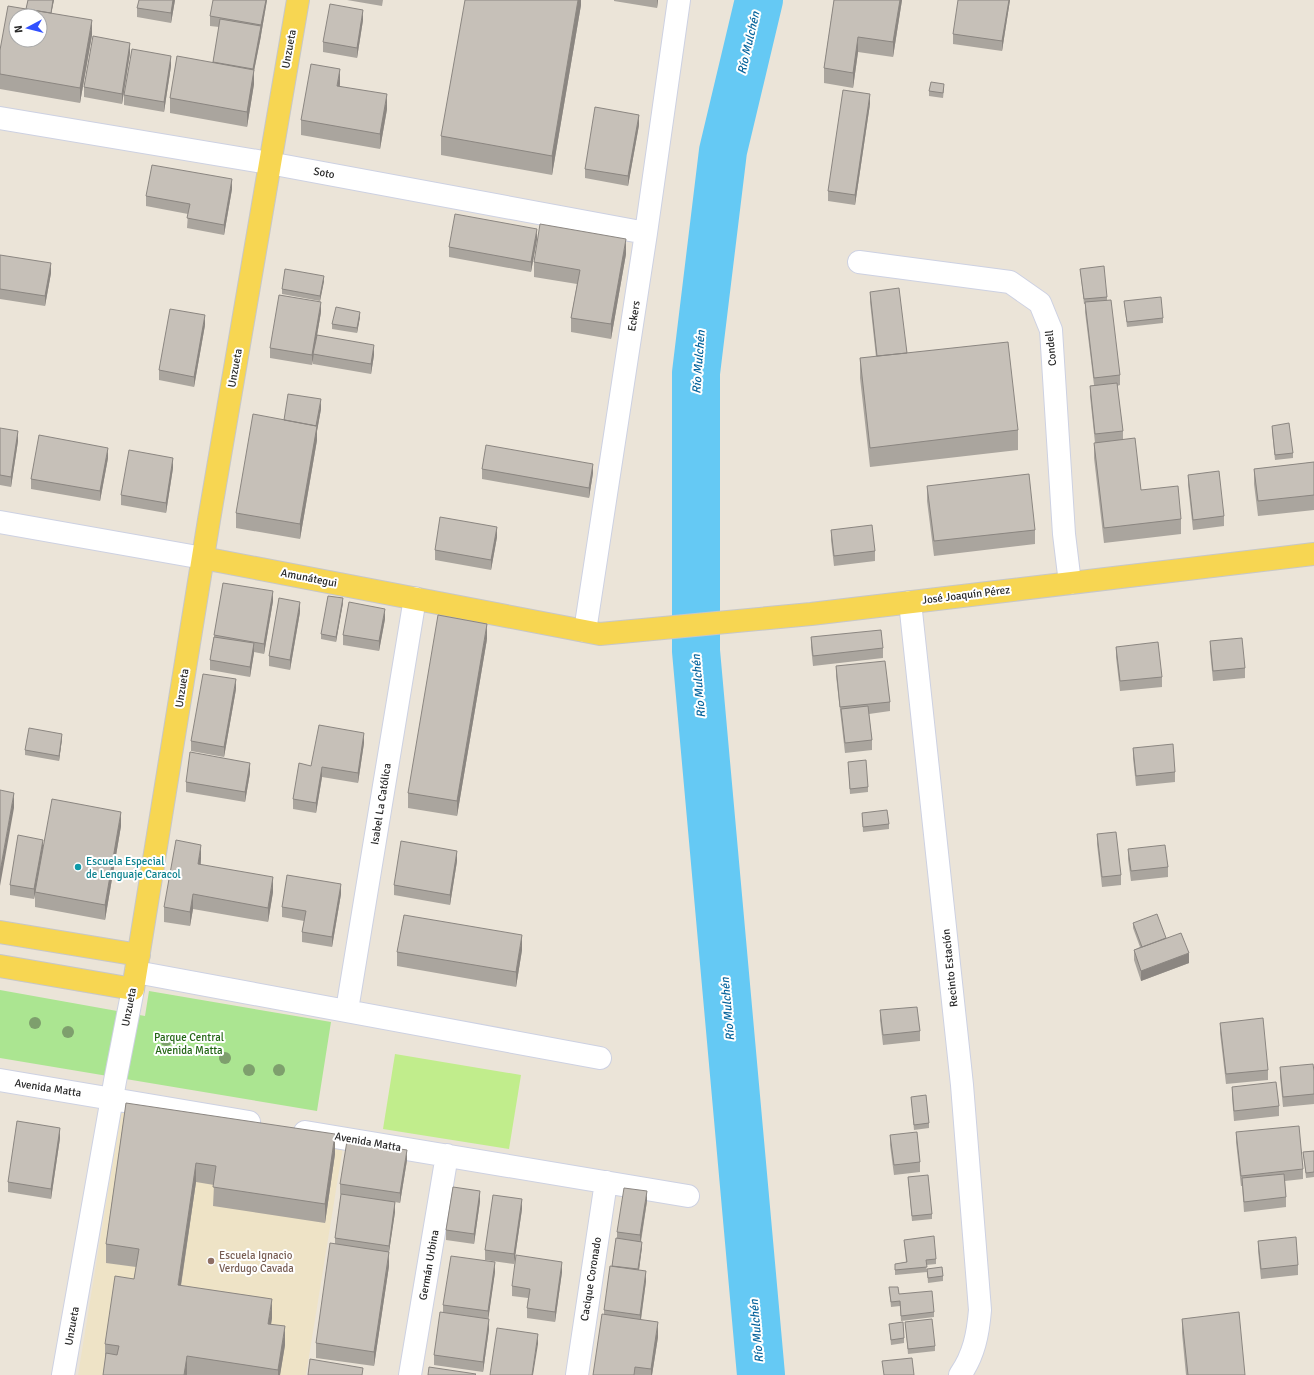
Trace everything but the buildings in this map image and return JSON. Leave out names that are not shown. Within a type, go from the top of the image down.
[{"type":"main road","name":"Unzueta","points":[[136,972],[203,558],[298,0]]},
{"type":"main road","name":"José Joaquín Pérez","points":[[618,633],[811,614],[1314,554]]},
{"type":"main road","name":"Amunátegui","points":[[203,558],[600,634],[618,633]]},
{"type":"main road","points":[[0,932],[136,972]]},
{"type":"main road","points":[[0,966],[136,972]]},
{"type":"street","name":"Eckers","points":[[585,631],[646,233],[679,0]]},
{"type":"street","name":"Soto","points":[[0,118],[270,163],[646,233]]},
{"type":"street","name":"Condell","points":[[859,262],[1010,282],[1040,303],[1051,330],[1064,534],[1070,583]]},
{"type":"street","name":"Amunátegui","points":[[0,522],[203,558]]},
{"type":"street","name":"Isabel La Católica","points":[[347,1010],[415,598]]},
{"type":"street","name":"Recinto Estación","points":[[910,602],[962,1085],[980,1310],[978,1335],[967,1365],[960,1375]]},
{"type":"street","points":[[136,972],[600,1058]]},
{"type":"street","name":"Unzueta","points":[[63,1375],[136,972]]},
{"type":"street","name":"Avenida Matta","points":[[0,1080],[688,1196]]},
{"type":"street","name":"Germán Urbina","points":[[410,1375],[447,1156]]},
{"type":"street","name":"Cacique Coronado","points":[[577,1375],[606,1182]]},
{"type":"shaded area","name":"Escuela Ignacio Verdugo Cavada","points":[[121,1112],[343,1147],[306,1375],[78,1375]]},
{"type":"green space","name":"Parque Central Avenida Matta","points":[[0,990],[145,1016],[149,991],[331,1022],[317,1111],[0,1058]]},
{"type":"green space","points":[[395,1054],[521,1075],[509,1149],[383,1129]]},
{"type":"waterway","name":"Río Mulchén","points":[[759,0],[723,151],[696,373],[696,651],[761,1375]]},
{"type":"place","name":"Escuela Especial de Lenguaje Caracol","points":[[78,867]]},
{"type":"place","name":"Escuela Ignacio Verdugo Cavada","points":[[211,1261]]}]
